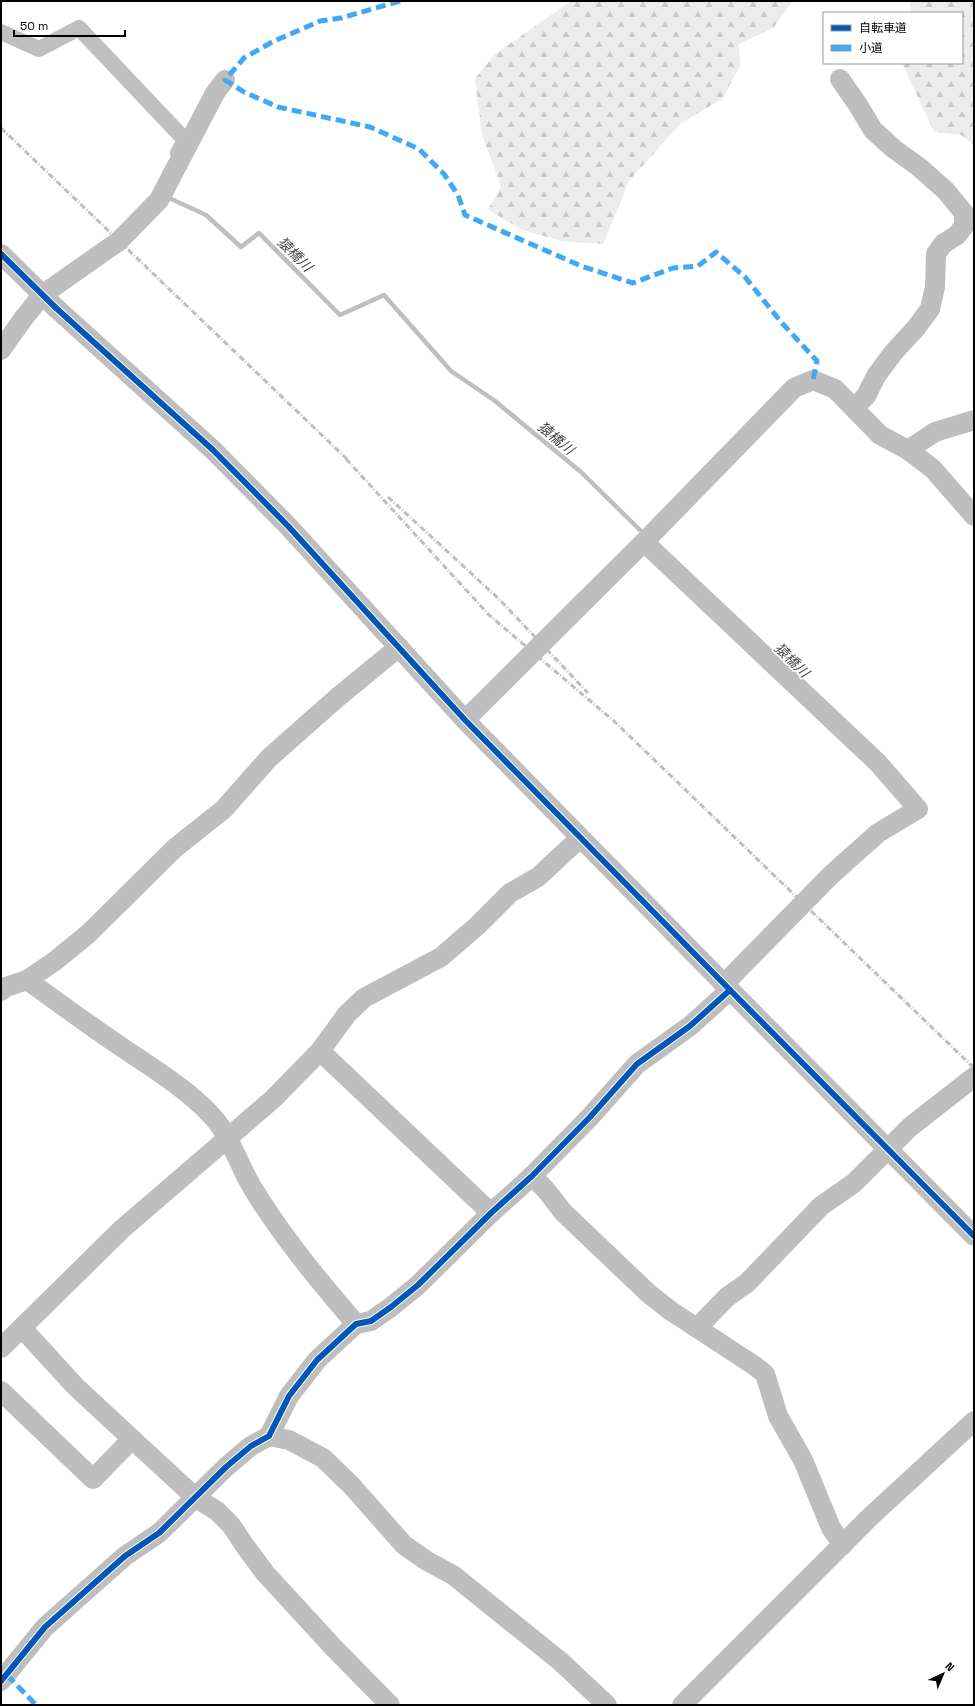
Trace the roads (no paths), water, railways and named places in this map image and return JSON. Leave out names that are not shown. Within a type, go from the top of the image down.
[{"type":"street","points":[[840,79],[873,130],[946,191],[964,213],[964,226],[957,235],[943,244],[936,254],[935,287],[930,309],[876,376],[866,396],[854,407]]},
{"type":"street","points":[[1,350],[42,295],[119,241],[162,196],[215,93],[225,80]]},
{"type":"street","points":[[1,254],[42,295],[213,450],[288,526],[465,720],[974,1236]]},
{"type":"street","points":[[465,720],[647,539],[794,388],[814,380],[835,389],[880,435],[908,450],[933,469],[974,516]]},
{"type":"street","points":[[908,450],[935,432],[974,420]]},
{"type":"street","points":[[1,1681],[45,1627],[124,1556],[159,1533],[226,1467],[251,1446],[269,1436],[289,1396],[317,1360],[356,1324],[371,1321],[418,1285],[491,1213],[532,1176],[590,1118],[637,1064],[690,1026],[831,875],[878,833],[918,809],[878,763],[647,539]]},
{"type":"street","points":[[1,991],[6,987],[27,980],[55,961],[88,934],[175,848],[224,809],[269,758],[338,697],[399,647]]},
{"type":"street","points":[[1,1348],[122,1228],[273,1099],[320,1051],[347,1014],[364,998],[441,957],[477,926],[510,893],[538,877],[580,838]]},
{"type":"street","points":[[27,980],[84,1022],[167,1078],[194,1099],[212,1116],[228,1138],[254,1190],[273,1220],[308,1267],[356,1324]]},
{"type":"street","points":[[320,1051],[491,1213]]},
{"type":"street","points":[[697,1328],[727,1297],[747,1283],[821,1206],[854,1183],[910,1127],[974,1076]]},
{"type":"street","points":[[532,1176],[546,1190],[563,1212],[648,1293],[671,1311],[765,1374],[778,1416],[803,1460],[831,1528],[843,1545]]},
{"type":"street","points":[[22,1328],[76,1386],[132,1439],[196,1498],[217,1511],[231,1525],[265,1573],[333,1647],[390,1705]]},
{"type":"street","points":[[1,1391],[93,1479],[132,1439]]},
{"type":"street","points":[[682,1705],[922,1468],[974,1421]]},
{"type":"street","points":[[269,1436],[290,1440],[323,1458],[351,1485],[404,1545],[427,1561],[453,1575],[560,1661],[607,1705]]},
{"type":"waterway","points":[[1,32],[39,49],[79,28],[185,140],[178,153]]},
{"type":"waterway","name":"猿橋川","points":[[167,197],[206,215],[241,247],[259,233],[340,315],[384,295],[451,371],[495,401],[581,472],[644,534]]},
{"type":"railway","points":[[1,128],[350,462]]},
{"type":"railway","points":[[346,459],[489,615],[615,722],[974,1068]]},
{"type":"railway","points":[[388,497],[498,598],[588,693]]}]
